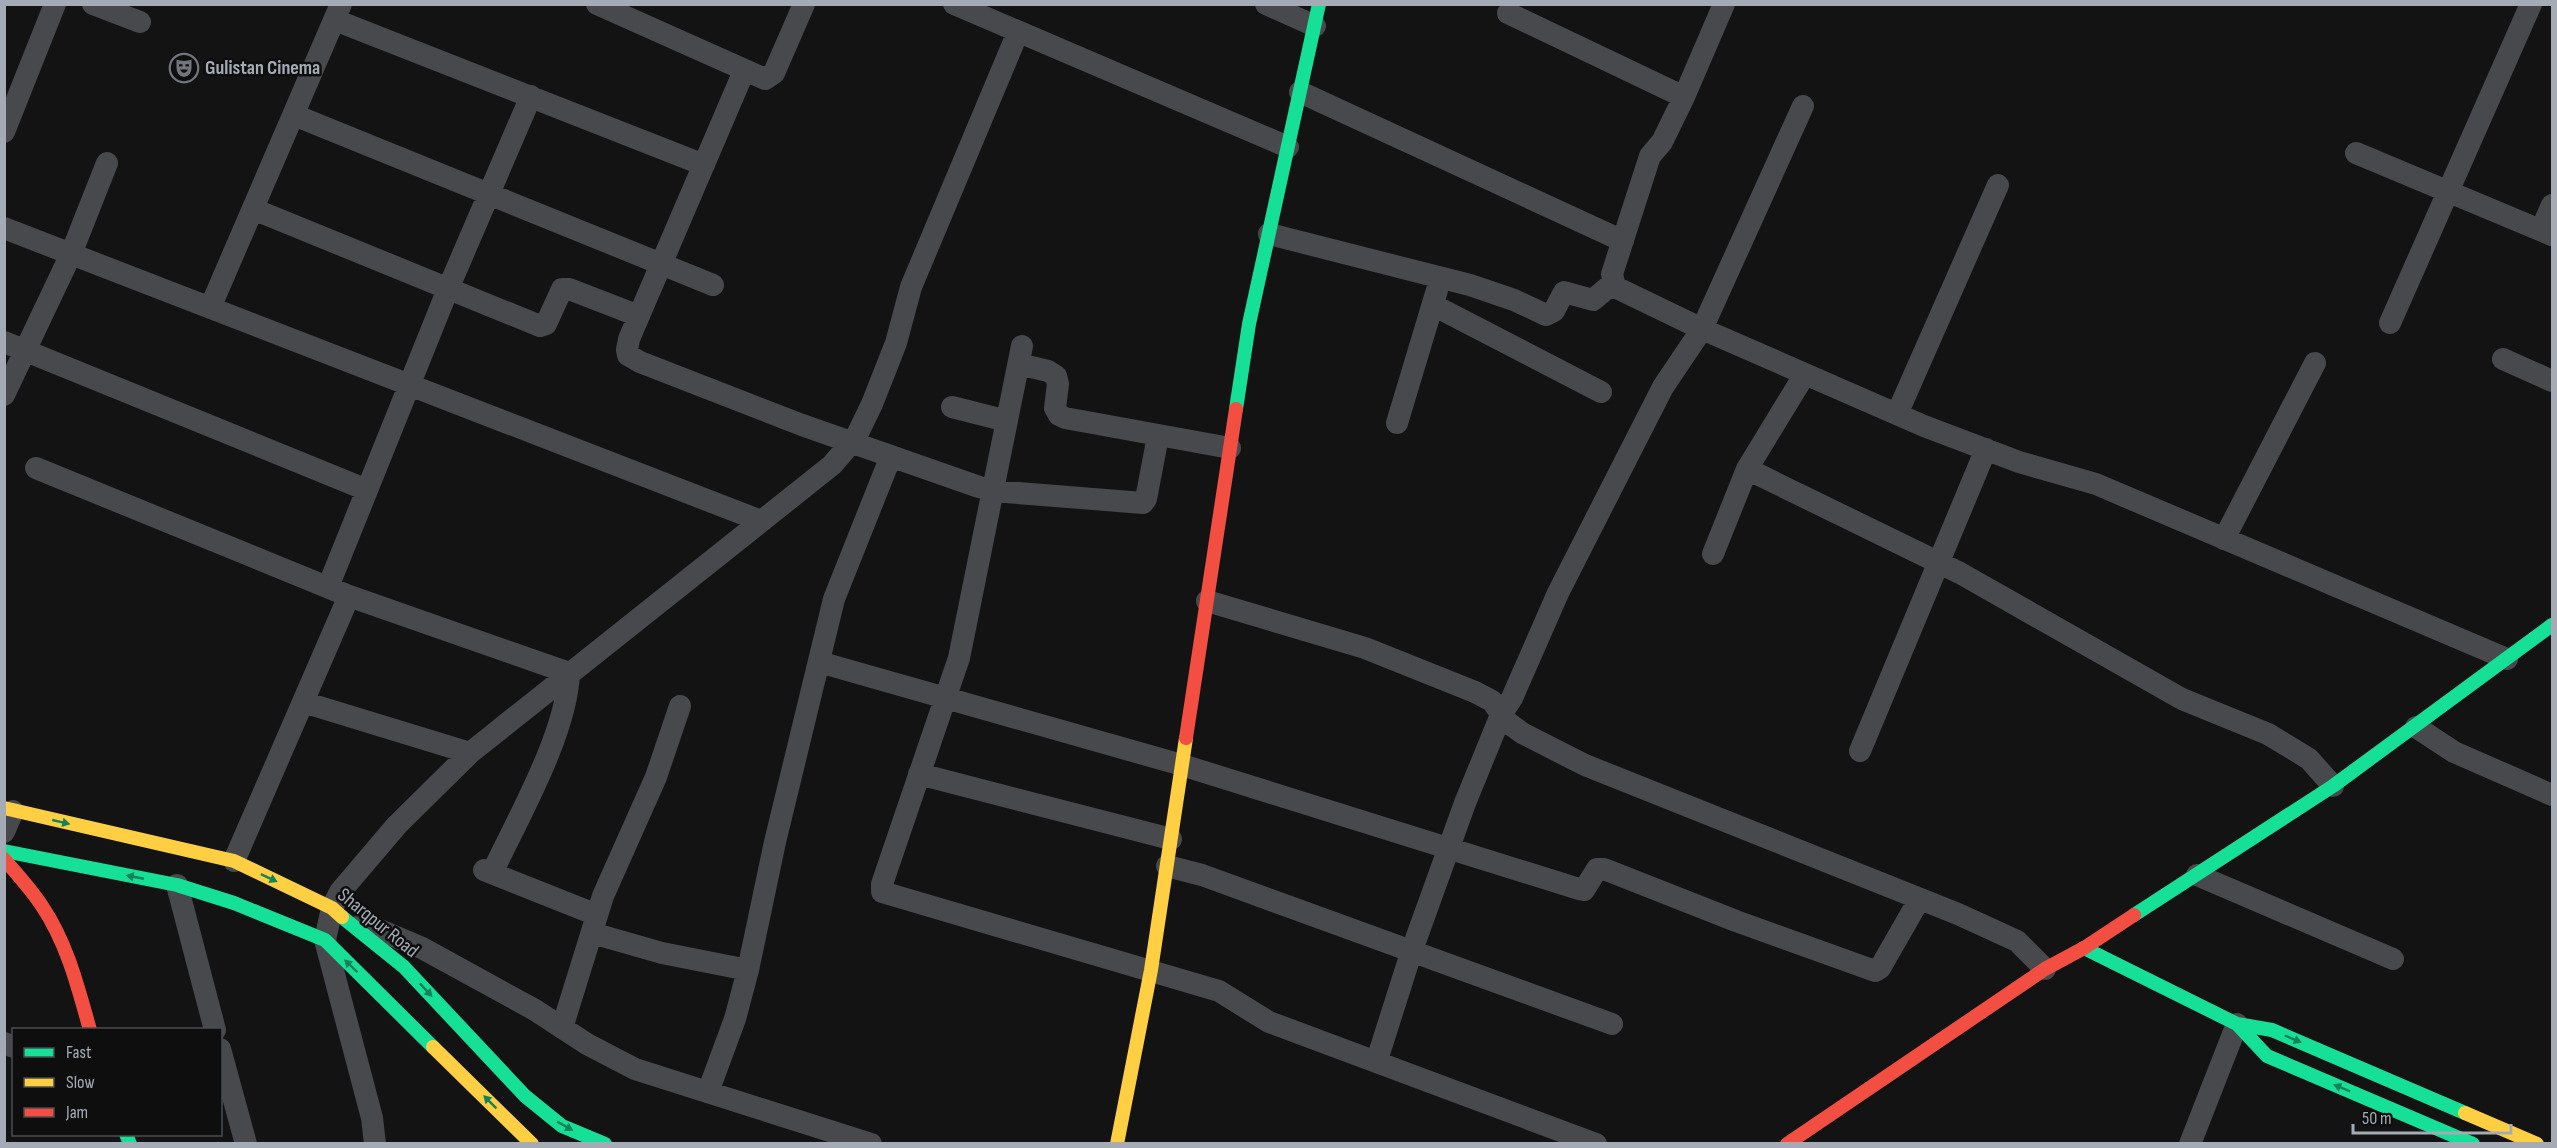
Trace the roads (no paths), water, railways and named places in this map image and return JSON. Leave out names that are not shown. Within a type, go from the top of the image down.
[{"type":"main road","points":[[1117,1143],[1151,970],[1249,324],[1317,15]]},
{"type":"main road","points":[[1787,1143],[2045,969],[2084,948],[2333,786],[2550,629]]},
{"type":"main road","name":"Sharqpur Road","points":[[9,809],[234,861],[332,908],[404,967],[525,1096],[562,1126],[604,1143]]},
{"type":"main road","points":[[4,851],[177,885],[234,903],[325,940],[532,1143]]},
{"type":"main road","points":[[4,859],[43,906],[75,978],[90,1028]]},
{"type":"main road","points":[[2084,948],[2237,1024],[2272,1030],[2537,1143]]},
{"type":"main road","points":[[2237,1024],[2267,1056],[2473,1143]]},
{"type":"street","points":[[4,132],[55,4]]},
{"type":"street","points":[[93,4],[140,22]]},
{"type":"street","points":[[597,4],[765,79],[771,76],[804,4]]},
{"type":"street","points":[[954,4],[1288,147]]},
{"type":"street","points":[[1266,4],[1317,15]]},
{"type":"street","points":[[1724,4],[1684,97],[1662,142],[1650,156],[1612,274],[1613,283],[1620,290],[1702,329],[1897,414],[2019,462],[2096,484],[2507,659]]},
{"type":"street","points":[[2390,322],[2531,4]]},
{"type":"street","points":[[210,308],[338,12],[531,96],[704,165]]},
{"type":"street","points":[[1508,13],[1684,97]]},
{"type":"street","points":[[375,1143],[372,1118],[325,940],[332,908],[340,892],[397,825],[470,753],[832,465],[851,442],[872,404],[896,343],[911,287],[1018,32]]},
{"type":"street","points":[[744,71],[627,345],[628,355],[851,442],[993,490],[1143,503],[1146,499],[1158,436]]},
{"type":"street","points":[[1300,92],[1623,241]]},
{"type":"street","points":[[328,587],[448,289],[531,96]]},
{"type":"street","points":[[1377,1060],[1412,950],[1448,849],[1501,715],[1512,698],[1558,593],[1663,387],[1702,329],[1803,106]]},
{"type":"street","points":[[294,115],[713,285]]},
{"type":"street","points":[[2356,153],[2547,232],[2553,205]]},
{"type":"street","points":[[4,395],[14,346],[71,254],[107,163]]},
{"type":"street","points":[[1897,414],[1998,185]]},
{"type":"street","points":[[253,209],[540,326],[546,324],[562,289],[570,289],[639,316]]},
{"type":"street","points":[[4,228],[761,521]]},
{"type":"street","points":[[1269,234],[1481,288],[1546,315],[1554,311],[1564,292],[1593,300],[1613,283]]},
{"type":"street","points":[[1397,423],[1441,278]]},
{"type":"street","points":[[1433,305],[1601,392]]},
{"type":"street","points":[[14,346],[367,490]]},
{"type":"street","points":[[1230,448],[1158,436],[1059,415],[1054,408],[1058,384],[1056,376],[1021,355],[959,658],[881,888],[884,893],[1151,970],[1219,992],[1269,1022],[1377,1060],[1596,1143]]},
{"type":"street","points":[[2503,359],[2553,381]]},
{"type":"street","points":[[2224,539],[2315,363]]},
{"type":"street","points":[[1713,554],[1747,469],[1805,374]]},
{"type":"street","points":[[952,407],[1007,420]]},
{"type":"street","points":[[1860,751],[1986,449]]},
{"type":"street","points":[[708,1092],[735,1019],[748,970],[775,842],[834,599],[891,456]]},
{"type":"street","points":[[36,468],[349,596],[569,673]]},
{"type":"street","points":[[1747,469],[1991,589],[2182,699],[2268,734],[2309,759],[2333,786]]},
{"type":"street","points":[[234,861],[349,596]]},
{"type":"street","points":[[1207,601],[1344,641],[1486,697],[1496,706],[1501,715],[1522,733],[1616,779],[2008,936],[2017,941],[2045,969]]},
{"type":"street","points":[[819,662],[945,700],[1182,765],[1578,889],[1584,890],[1588,886],[1597,868],[1604,869],[1736,921],[1875,971],[1880,969],[1919,900]]},
{"type":"street","points":[[569,673],[563,713],[549,752],[488,871],[595,924],[662,953],[748,970]]},
{"type":"street","points":[[303,702],[470,753]]},
{"type":"street","points":[[562,1028],[612,876],[656,777],[680,706]]},
{"type":"street","points":[[2416,727],[2454,752],[2553,795]]},
{"type":"street","points":[[919,774],[1171,839]]},
{"type":"street","points":[[4,832],[9,809]]},
{"type":"street","points":[[1167,866],[1202,875],[1612,1024]]},
{"type":"street","points":[[2197,875],[2393,959]]},
{"type":"street","points":[[177,885],[215,1028]]},
{"type":"street","points":[[332,908],[423,948],[635,1069],[872,1143]]},
{"type":"street","points":[[2190,1143],[2237,1024]]},
{"type":"street","points":[[222,1056],[246,1143]]},
{"type":"place","name":"Gulistan Cinema","points":[[184,68]]}]
